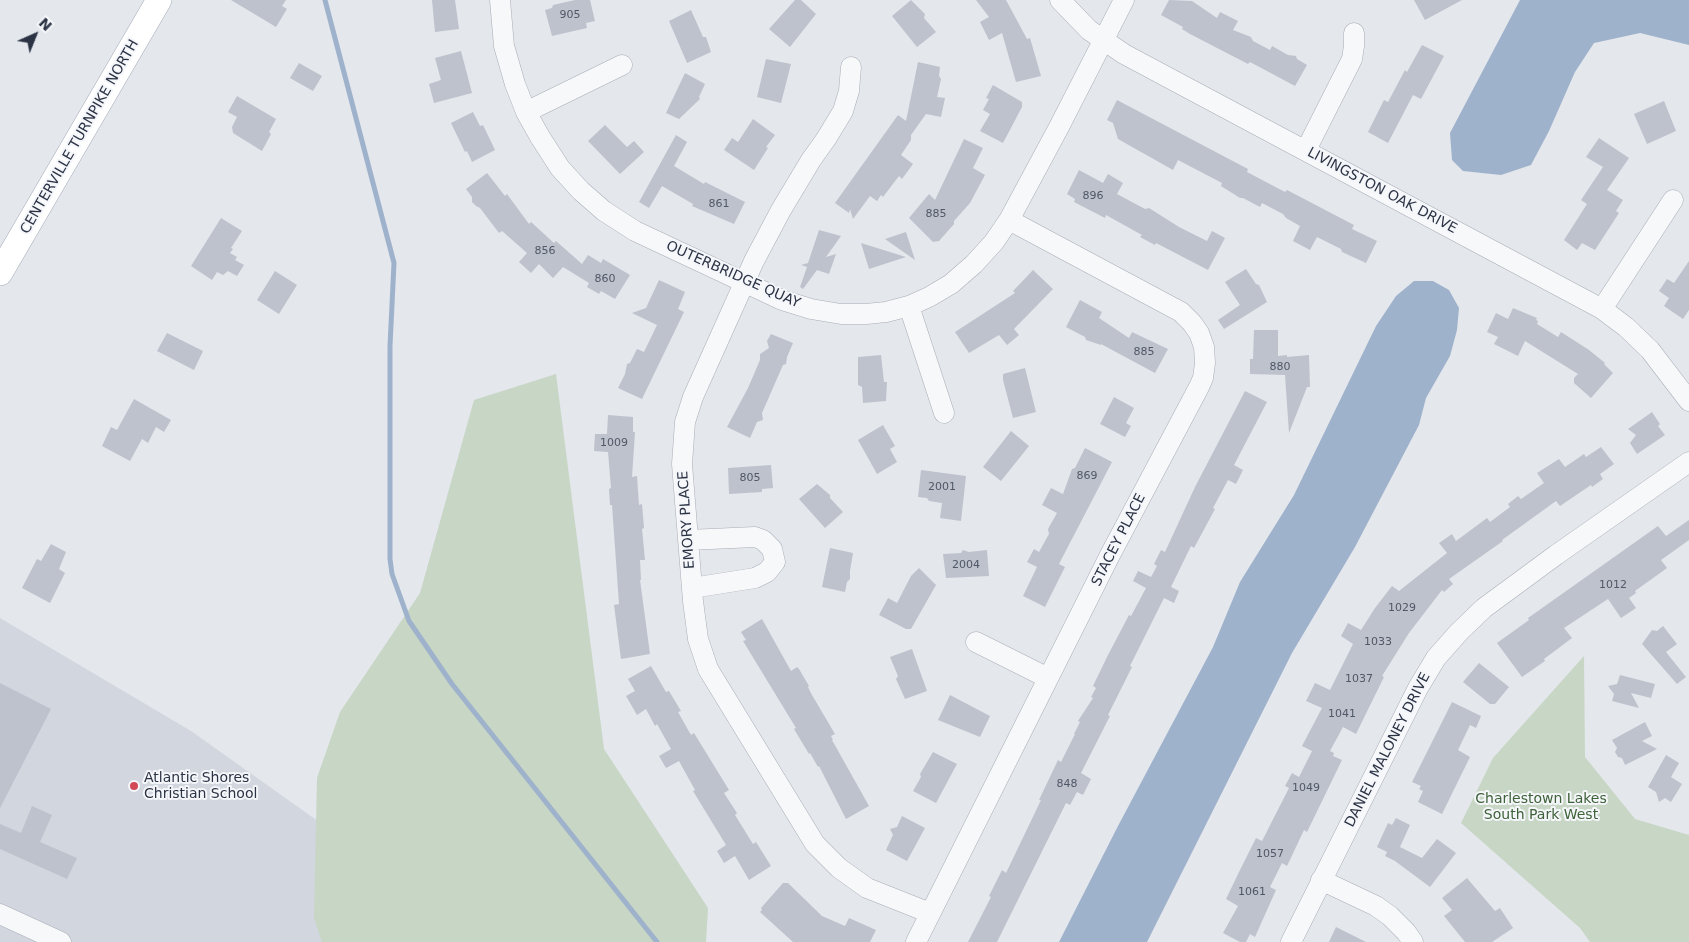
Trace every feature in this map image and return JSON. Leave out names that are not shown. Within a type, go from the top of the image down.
[{"type":"main road","name":"CENTERVILLE TURNPIKE NORTH","points":[[0,274],[159,0]]},
{"type":"street","name":"OUTERBRIDGE QUAY","points":[[500,0],[504,46],[514,84],[526,112],[540,137],[560,168],[580,191],[604,211],[634,231],[744,283],[782,300],[811,309],[841,314],[886,312],[909,306],[929,297],[959,277],[994,242],[1009,220],[1059,127],[1124,0]]},
{"type":"street","name":"LIVINGSTON OAK DRIVE","points":[[1060,0],[1089,30],[1124,54],[1602,309],[1626,327],[1650,350],[1689,400]]},
{"type":"street","points":[[1306,150],[1352,59],[1354,33]]},
{"type":"street","points":[[526,112],[622,65]]},
{"type":"street","name":"EMORY PLACE","points":[[851,67],[849,91],[843,111],[781,210],[744,283],[693,397],[685,422],[682,464],[692,588],[698,639],[708,669],[815,844],[839,868],[867,888],[930,913]]},
{"type":"street","points":[[1602,309],[1673,200]]},
{"type":"street","name":"STACEY PLACE","points":[[916,942],[1110,555],[1199,387],[1205,363],[1204,347],[1198,333],[1192,323],[1181,312],[1009,220]]},
{"type":"street","points":[[909,306],[944,413]]},
{"type":"street","name":"DANIEL MALONEY DRIVE","points":[[1291,942],[1418,688],[1436,658],[1484,608],[1689,462]]},
{"type":"street","points":[[688,540],[754,538],[763,540],[772,550],[774,562],[767,572],[755,578],[692,588]]},
{"type":"street","points":[[976,642],[1048,678]]},
{"type":"street","points":[[1322,880],[1376,906],[1390,916],[1413,942]]},
{"type":"street","points":[[0,914],[61,942]]},
{"type":"shaded area","name":"Atlantic Shores Christian School","points":[[0,618],[191,731],[346,841],[382,942],[0,942]]},
{"type":"green space","points":[[556,374],[604,749],[708,908],[706,942],[322,942],[314,918],[317,778],[340,712],[420,593],[474,400]]},
{"type":"green space","name":"Charlestown Lakes South Park West","points":[[1584,656],[1585,757],[1635,819],[1689,835],[1689,942],[1590,942],[1580,928],[1461,823],[1493,758]]},
{"type":"water","points":[[1520,0],[1689,0],[1689,45],[1640,33],[1594,43],[1575,72],[1549,131],[1531,165],[1501,175],[1463,171],[1452,160],[1450,133]]},
{"type":"water","points":[[1414,281],[1433,281],[1449,290],[1459,308],[1457,330],[1450,356],[1426,398],[1419,425],[1355,547],[1292,653],[1147,942],[1059,942],[1213,647],[1240,582],[1294,495],[1376,326],[1396,296]]},
{"type":"building","points":[[231,0],[286,0],[282,6],[287,9],[276,27]]},
{"type":"building","points":[[432,0],[455,0],[459,29],[435,32]]},
{"type":"building","points":[[575,0],[590,0],[595,21],[586,23],[587,28],[552,36],[545,10],[552,8],[553,5]]},
{"type":"building","points":[[795,0],[801,0],[816,14],[790,47],[769,29]]},
{"type":"building","points":[[911,0],[925,14],[924,18],[936,32],[917,47],[892,16]]},
{"type":"building","points":[[976,0],[1006,0],[1027,39],[1030,38],[1041,76],[1016,82],[1002,33],[989,40],[980,22],[989,17]]},
{"type":"building","points":[[1169,0],[1192,1],[1217,18],[1220,12],[1238,21],[1233,30],[1251,37],[1253,41],[1270,50],[1272,46],[1288,55],[1296,56],[1297,59],[1307,65],[1295,86],[1250,62],[1248,64],[1190,34],[1182,29],[1183,27],[1161,15]]},
{"type":"building","points":[[1414,0],[1462,0],[1425,20]]},
{"type":"building","points":[[691,10],[703,37],[706,37],[711,52],[687,63],[669,21]]},
{"type":"building","points":[[1422,45],[1444,56],[1421,99],[1413,95],[1388,143],[1368,132],[1384,100],[1388,102],[1405,70],[1407,72]]},
{"type":"building","points":[[461,51],[472,93],[434,103],[429,84],[441,80],[435,58]]},
{"type":"building","points":[[766,59],[791,64],[781,103],[757,97]]},
{"type":"building","points":[[918,62],[940,67],[939,76],[941,79],[937,97],[945,98],[941,117],[926,114],[911,135],[911,140],[901,155],[913,164],[902,179],[899,176],[883,197],[881,195],[877,201],[870,196],[853,219],[850,209],[849,213],[835,203],[898,115],[906,121]]},
{"type":"building","points":[[299,63],[322,76],[313,91],[290,78]]},
{"type":"building","points":[[685,73],[705,84],[699,97],[700,99],[679,119],[666,113]]},
{"type":"building","points":[[993,85],[1022,102],[1022,107],[1003,143],[980,131],[990,114],[983,110],[989,99],[986,98]]},
{"type":"building","points":[[237,96],[276,119],[262,151],[233,133],[232,127],[237,117],[228,112]]},
{"type":"building","points":[[1117,100],[1248,169],[1247,172],[1285,192],[1287,190],[1354,225],[1352,229],[1377,241],[1366,263],[1342,252],[1341,249],[1317,237],[1310,250],[1293,241],[1300,226],[1286,218],[1283,214],[1262,203],[1260,207],[1240,198],[1221,186],[1222,183],[1178,160],[1173,170],[1118,139],[1113,123],[1107,120]]},
{"type":"building","points":[[1664,101],[1676,131],[1647,144],[1634,114]]},
{"type":"building","points":[[473,112],[480,126],[483,125],[495,150],[472,162],[451,123]]},
{"type":"building","points":[[753,119],[775,135],[766,147],[768,148],[754,170],[724,150],[732,138],[738,142]]},
{"type":"building","points":[[605,125],[627,147],[634,141],[644,152],[620,174],[588,141]]},
{"type":"building","points":[[676,135],[687,142],[674,166],[704,184],[705,182],[745,202],[734,224],[692,206],[693,204],[662,186],[649,208],[639,202]]},
{"type":"building","points":[[1599,138],[1629,158],[1607,190],[1623,200],[1616,211],[1619,213],[1595,250],[1582,243],[1577,250],[1564,240],[1587,204],[1581,200],[1603,167],[1586,157]]},
{"type":"building","points":[[964,139],[983,148],[973,168],[985,175],[970,203],[954,221],[954,224],[939,241],[933,242],[909,218],[929,194],[935,200]]},
{"type":"building","points":[[1079,170],[1103,183],[1108,174],[1123,183],[1117,194],[1145,209],[1149,208],[1179,227],[1207,241],[1212,231],[1225,238],[1208,270],[1156,243],[1155,245],[1140,237],[1142,235],[1106,215],[1105,218],[1074,202],[1075,199],[1067,194]]},
{"type":"building","points":[[487,173],[505,196],[507,194],[529,224],[531,222],[554,243],[556,241],[582,264],[588,255],[601,263],[603,259],[630,275],[615,299],[601,291],[599,294],[587,287],[589,283],[563,267],[553,278],[539,264],[531,273],[519,262],[527,253],[502,231],[499,233],[480,208],[472,202],[472,197],[466,189]]},
{"type":"building","points":[[221,218],[242,231],[231,248],[233,249],[230,253],[237,257],[235,260],[244,265],[237,276],[228,271],[223,275],[217,272],[212,280],[191,266]]},
{"type":"building","points":[[819,230],[841,236],[826,257],[836,254],[829,274],[817,270],[803,289],[800,287],[807,267],[801,265],[808,263]]},
{"type":"building","points":[[906,232],[915,260],[885,239]]},
{"type":"building","points":[[861,243],[906,257],[869,269]]},
{"type":"building","points":[[1689,261],[1689,310],[1683,319],[1664,306],[1669,298],[1659,291],[1667,279],[1674,283]]},
{"type":"building","points":[[1246,269],[1256,284],[1259,285],[1267,302],[1224,329],[1218,320],[1240,305],[1225,282]]},
{"type":"building","points":[[1033,270],[1053,289],[1014,329],[1019,335],[1007,345],[999,335],[969,353],[955,332],[1015,293],[1013,291]]},
{"type":"building","points":[[275,271],[297,285],[279,314],[257,300]]},
{"type":"building","points":[[659,280],[685,292],[678,309],[684,312],[642,399],[618,388],[625,374],[627,364],[630,363],[637,349],[644,352],[657,325],[632,313],[646,308]]},
{"type":"building","points":[[1080,300],[1102,312],[1099,318],[1129,338],[1132,332],[1168,349],[1155,373],[1101,344],[1086,340],[1085,337],[1066,327]]},
{"type":"building","points":[[1513,308],[1537,318],[1537,324],[1558,337],[1561,332],[1589,350],[1605,363],[1613,373],[1591,398],[1574,383],[1574,378],[1578,374],[1525,341],[1518,356],[1494,344],[1498,337],[1487,332],[1496,313],[1508,319]]},
{"type":"building","points":[[1254,330],[1278,330],[1278,356],[1309,355],[1310,387],[1307,387],[1289,433],[1285,375],[1250,374],[1250,359],[1253,359]]},
{"type":"building","points":[[167,333],[203,351],[194,370],[157,351]]},
{"type":"building","points":[[771,334],[793,343],[786,364],[783,365],[762,413],[763,420],[757,422],[750,438],[727,427],[748,388],[760,360],[760,354],[769,348],[767,341]]},
{"type":"building","points":[[881,355],[884,382],[887,382],[886,401],[863,403],[862,387],[858,385],[858,357]]},
{"type":"building","points":[[1025,368],[1036,412],[1013,418],[1003,374]]},
{"type":"building","points":[[1245,391],[1267,402],[1234,465],[1243,470],[1236,484],[1228,480],[1213,508],[1215,509],[1194,548],[1191,546],[1171,587],[1179,591],[1174,603],[1164,598],[1130,666],[1132,667],[1108,715],[1110,716],[1081,773],[1091,779],[1083,795],[1077,792],[1070,805],[1066,803],[997,942],[968,942],[991,897],[989,896],[1002,870],[1006,873],[1058,760],[1061,762],[1080,722],[1078,721],[1093,698],[1091,697],[1096,688],[1093,686],[1108,655],[1146,588],[1133,581],[1138,571],[1151,577],[1157,566],[1154,564],[1161,550],[1165,552],[1195,487]]},
{"type":"building","points":[[1114,397],[1134,408],[1126,423],[1131,426],[1125,437],[1100,424]]},
{"type":"building","points":[[134,399],[171,420],[164,432],[156,427],[148,443],[142,439],[130,461],[102,446],[111,427],[117,430]]},
{"type":"building","points":[[1652,412],[1660,424],[1658,426],[1665,435],[1637,454],[1630,443],[1636,435],[1628,429]]},
{"type":"building","points":[[608,415],[633,417],[633,432],[635,432],[632,477],[637,476],[639,505],[642,504],[644,528],[642,529],[645,560],[640,560],[640,580],[650,654],[621,659],[614,605],[619,604],[612,505],[610,505],[609,489],[611,488],[608,452],[594,451],[595,434],[607,434]]},
{"type":"building","points":[[883,425],[895,446],[890,449],[897,462],[877,474],[858,440]]},
{"type":"building","points":[[1011,431],[1029,446],[1001,481],[983,467]]},
{"type":"building","points":[[1601,447],[1614,464],[1600,474],[1603,479],[1560,506],[1556,501],[1449,579],[1453,584],[1444,592],[1442,590],[1409,633],[1382,676],[1384,677],[1356,734],[1343,727],[1330,751],[1334,753],[1333,756],[1342,760],[1307,832],[1304,830],[1287,866],[1282,863],[1270,887],[1276,890],[1255,937],[1250,934],[1246,942],[1240,942],[1223,933],[1238,906],[1226,899],[1239,872],[1256,838],[1262,841],[1289,788],[1285,786],[1292,773],[1299,777],[1312,751],[1302,746],[1322,708],[1306,701],[1315,683],[1330,690],[1353,644],[1341,636],[1348,623],[1361,630],[1392,586],[1399,591],[1447,553],[1439,543],[1452,534],[1456,541],[1487,518],[1490,522],[1510,507],[1508,504],[1518,496],[1521,499],[1544,483],[1537,473],[1559,459],[1565,467],[1584,454],[1586,457]]},
{"type":"building","points":[[1085,448],[1112,462],[1059,564],[1065,567],[1045,607],[1023,596],[1037,567],[1027,562],[1034,549],[1039,552],[1049,534],[1048,529],[1057,513],[1042,505],[1051,488],[1063,494],[1072,469],[1075,468]]},
{"type":"building","points":[[771,465],[773,488],[762,489],[762,492],[729,494],[728,468]]},
{"type":"building","points":[[921,470],[966,476],[961,521],[940,518],[942,503],[918,497]]},
{"type":"building","points":[[817,484],[830,495],[830,498],[843,512],[825,528],[799,499]]},
{"type":"building","points":[[1689,520],[1689,540],[1661,560],[1667,568],[1635,591],[1636,593],[1629,598],[1636,608],[1621,618],[1608,599],[1564,628],[1572,638],[1544,659],[1545,661],[1522,677],[1497,643],[1529,620],[1528,618],[1658,526],[1666,536]]},
{"type":"building","points":[[51,544],[66,552],[59,569],[65,573],[50,603],[22,588],[37,559],[41,561]]},
{"type":"building","points":[[830,548],[853,553],[850,579],[847,582],[845,592],[822,587]]},
{"type":"building","points":[[963,550],[969,552],[987,550],[989,576],[946,578],[943,554],[961,553]]},
{"type":"building","points":[[919,568],[936,585],[911,629],[906,629],[879,615],[888,598],[897,603],[911,576]]},
{"type":"building","points":[[762,619],[791,671],[797,667],[809,686],[812,695],[835,734],[831,736],[832,740],[869,806],[846,819],[819,766],[809,754],[794,729],[796,728],[743,641],[746,640],[741,632]]},
{"type":"building","points":[[1663,626],[1677,644],[1666,652],[1686,677],[1677,684],[1642,644],[1652,630],[1657,631]]},
{"type":"building","points":[[912,649],[927,691],[905,699],[896,679],[898,676],[890,657]]},
{"type":"building","points":[[1479,663],[1509,687],[1495,704],[1490,704],[1463,682]]},
{"type":"building","points":[[651,666],[666,692],[669,691],[681,711],[678,712],[691,735],[694,733],[729,790],[724,793],[737,813],[735,815],[753,844],[756,842],[771,866],[749,880],[735,856],[724,863],[717,851],[726,845],[693,791],[695,790],[679,761],[666,768],[659,756],[671,749],[646,709],[637,715],[626,696],[635,691],[628,679]]},
{"type":"building","points":[[1620,675],[1655,684],[1651,698],[1631,693],[1639,708],[1612,701],[1614,694],[1608,686],[1617,684]]},
{"type":"building","points":[[0,683],[51,709],[0,808]]},
{"type":"building","points":[[950,695],[990,716],[980,737],[938,720]]},
{"type":"building","points":[[1452,702],[1481,716],[1476,728],[1470,725],[1458,750],[1470,757],[1442,814],[1418,802],[1423,791],[1419,789],[1421,786],[1412,782]]},
{"type":"building","points":[[1645,722],[1652,736],[1642,741],[1657,749],[1625,765],[1622,758],[1618,757],[1615,752],[1617,748],[1612,740]]},
{"type":"building","points":[[933,752],[957,764],[936,803],[913,791],[921,777],[920,774]]},
{"type":"building","points":[[1666,755],[1679,763],[1671,777],[1682,784],[1671,802],[1665,798],[1659,802],[1656,792],[1648,787]]},
{"type":"building","points":[[32,806],[52,815],[40,842],[77,858],[67,879],[0,849],[0,824],[21,833]]},
{"type":"building","points":[[902,816],[925,828],[907,861],[886,850],[893,835],[890,829],[897,827]]},
{"type":"building","points":[[1396,818],[1410,825],[1400,847],[1422,858],[1437,839],[1456,853],[1430,887],[1395,861],[1385,856],[1387,852],[1377,847],[1388,823],[1392,825]]},
{"type":"building","points":[[1467,878],[1495,911],[1500,908],[1513,928],[1492,942],[1465,942],[1444,916],[1452,910],[1442,898]]},
{"type":"building","points":[[783,883],[788,883],[822,916],[845,926],[849,918],[876,930],[870,942],[793,942],[760,912],[761,908]]},
{"type":"building","points":[[1336,927],[1366,942],[1329,942]]},
{"type":"waterway","points":[[325,0],[394,263],[390,346],[390,559],[392,574],[409,621],[452,684],[657,942]]},
{"type":"place","name":"Atlantic Shores Christian School","points":[[134,786]]}]
